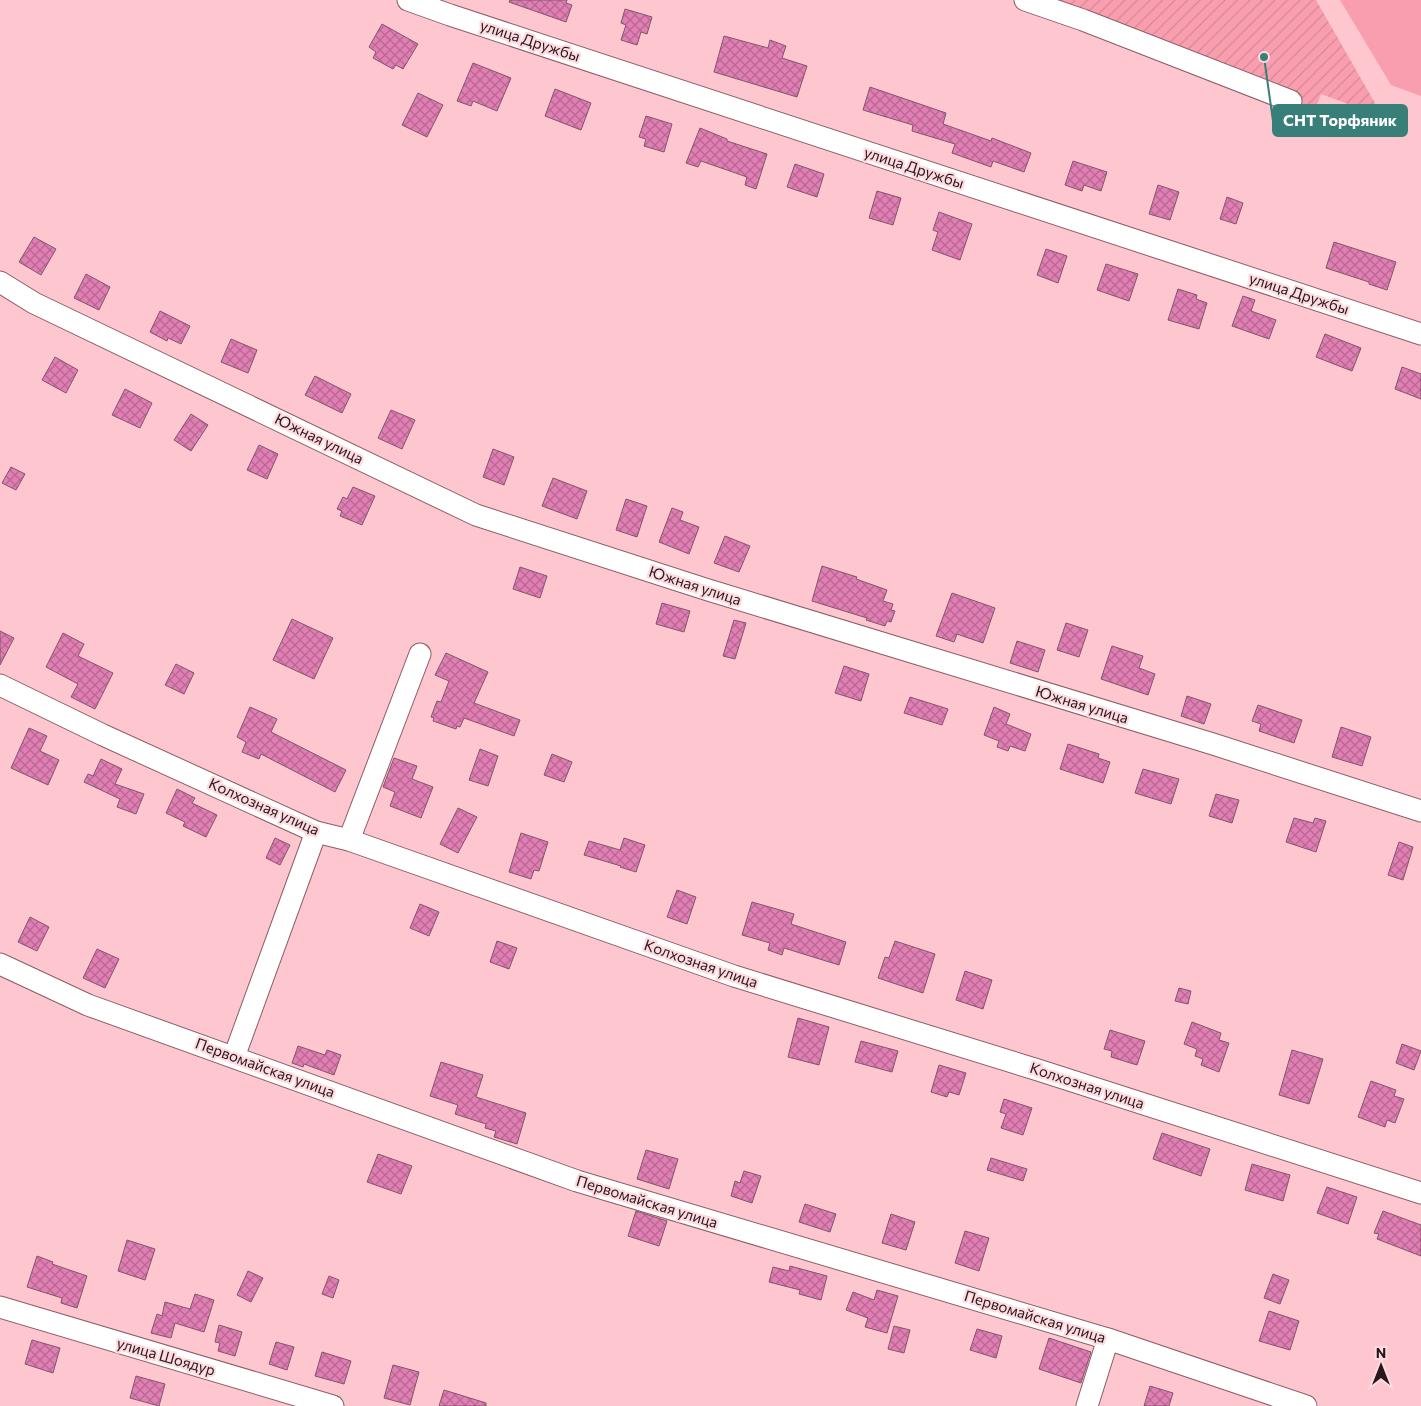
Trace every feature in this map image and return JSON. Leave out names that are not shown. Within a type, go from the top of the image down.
[{"type":"street","name":"улица Дружбы","points":[[408,0],[1421,334]]},
{"type":"street","points":[[1025,0],[1290,100]]},
{"type":"street","name":"Южная улица","points":[[0,282],[34,303],[476,515],[705,589],[1213,744],[1421,811]]},
{"type":"street","points":[[349,840],[420,654]]},
{"type":"street","name":"Колхозная улица","points":[[0,685],[112,739],[316,832],[349,840],[734,976],[1066,1079],[1421,1193]]},
{"type":"street","points":[[234,1057],[316,832]]},
{"type":"street","name":"Первомайская улица","points":[[0,964],[88,1005],[577,1181],[1108,1339],[1306,1406]]},
{"type":"street","name":"улица Шоядур","points":[[0,1307],[333,1406]]},
{"type":"street","points":[[1087,1406],[1108,1339]]},
{"type":"shaded area","points":[[1025,0],[1316,0],[1383,117],[1321,94],[1315,110],[1083,20]]},
{"type":"shaded area","points":[[1340,0],[1421,0],[1421,96],[1391,85]]},
{"type":"building","points":[[510,0],[567,0],[566,3],[572,5],[566,22],[509,2]]},
{"type":"building","points":[[625,9],[652,17],[647,34],[641,32],[637,45],[621,40],[626,25],[621,23]]},
{"type":"building","points":[[382,24],[418,44],[403,69],[396,65],[393,69],[373,58],[376,52],[369,47]]},
{"type":"building","points":[[724,36],[768,48],[770,40],[786,46],[782,58],[807,66],[797,97],[714,72]]},
{"type":"building","points":[[473,63],[511,78],[497,111],[473,101],[471,106],[457,101]]},
{"type":"building","points":[[870,87],[946,113],[943,124],[991,141],[992,138],[1031,153],[1024,172],[993,161],[991,167],[952,153],[955,144],[912,131],[913,125],[863,110]]},
{"type":"building","points":[[555,89],[591,103],[581,130],[545,116]]},
{"type":"building","points":[[418,93],[443,105],[427,137],[402,125]]},
{"type":"building","points":[[646,116],[672,124],[664,152],[644,146],[646,139],[639,137]]},
{"type":"building","points":[[700,128],[727,139],[727,141],[767,154],[756,189],[745,185],[747,177],[701,161],[698,167],[686,163]]},
{"type":"building","points":[[1073,161],[1107,172],[1101,191],[1084,185],[1082,191],[1065,185]]},
{"type":"building","points":[[795,164],[824,174],[817,197],[787,187]]},
{"type":"building","points":[[1158,185],[1179,192],[1170,220],[1149,214]]},
{"type":"building","points":[[877,191],[901,198],[893,225],[869,218]]},
{"type":"building","points":[[1227,197],[1243,203],[1236,224],[1220,219]]},
{"type":"building","points":[[939,212],[972,224],[960,260],[932,250],[938,232],[933,230]]},
{"type":"building","points":[[34,237],[56,249],[41,275],[19,262]]},
{"type":"building","points":[[1334,242],[1396,262],[1387,290],[1326,268]]},
{"type":"building","points":[[1046,249],[1067,256],[1058,283],[1037,275]]},
{"type":"building","points":[[1106,264],[1138,274],[1129,301],[1097,290]]},
{"type":"building","points":[[86,274],[110,287],[99,310],[74,298]]},
{"type":"building","points":[[1178,289],[1197,295],[1196,299],[1207,303],[1199,329],[1168,320]]},
{"type":"building","points":[[1243,296],[1255,300],[1251,311],[1276,320],[1269,339],[1232,326]]},
{"type":"building","points":[[160,311],[190,326],[181,344],[168,338],[167,341],[150,332]]},
{"type":"building","points":[[1325,334],[1361,348],[1352,371],[1316,357]]},
{"type":"building","points":[[231,339],[257,350],[248,373],[221,362]]},
{"type":"building","points":[[55,357],[78,370],[66,393],[42,380]]},
{"type":"building","points":[[1402,367],[1421,374],[1421,399],[1395,389]]},
{"type":"building","points":[[315,376],[351,394],[342,413],[305,395]]},
{"type":"building","points":[[125,389],[152,403],[140,428],[112,415]]},
{"type":"building","points":[[391,410],[415,420],[402,449],[378,438]]},
{"type":"building","points":[[191,414],[208,425],[191,451],[174,440]]},
{"type":"building","points":[[259,445],[278,454],[267,479],[247,470]]},
{"type":"building","points":[[493,449],[514,457],[504,485],[483,477]]},
{"type":"building","points":[[11,467],[25,474],[16,490],[2,483]]},
{"type":"building","points":[[553,478],[587,491],[577,519],[542,506]]},
{"type":"building","points":[[353,487],[375,496],[362,525],[340,516],[342,511],[337,509],[343,497],[347,499]]},
{"type":"building","points":[[626,499],[647,506],[637,537],[616,530]]},
{"type":"building","points":[[672,508],[683,512],[680,520],[699,527],[689,554],[659,542]]},
{"type":"building","points":[[725,536],[750,546],[739,572],[714,563]]},
{"type":"building","points":[[822,566],[857,577],[856,579],[887,590],[883,601],[893,604],[891,610],[895,611],[891,622],[887,621],[885,626],[866,620],[867,618],[812,601]]},
{"type":"building","points":[[520,567],[547,576],[540,598],[513,589]]},
{"type":"building","points":[[952,593],[995,608],[983,643],[957,634],[954,642],[936,636]]},
{"type":"building","points":[[662,603],[690,611],[684,632],[656,624]]},
{"type":"building","points":[[292,619],[333,638],[314,679],[273,660]]},
{"type":"building","points":[[734,620],[746,623],[735,659],[723,656]]},
{"type":"building","points":[[1066,623],[1088,630],[1079,657],[1057,650]]},
{"type":"building","points":[[0,631],[14,638],[0,665]]},
{"type":"building","points":[[63,633],[84,644],[78,656],[113,673],[95,709],[71,697],[78,684],[46,667]]},
{"type":"building","points":[[1017,641],[1045,650],[1038,672],[1010,663]]},
{"type":"building","points":[[1112,646],[1143,656],[1139,668],[1155,674],[1148,695],[1101,679]]},
{"type":"building","points":[[446,653],[488,672],[474,703],[520,720],[514,736],[464,718],[460,727],[457,726],[456,729],[433,721],[434,718],[431,717],[437,701],[441,702],[449,681],[435,675]]},
{"type":"building","points":[[176,664],[194,673],[184,694],[165,685]]},
{"type":"building","points":[[844,666],[869,674],[861,701],[835,693]]},
{"type":"building","points":[[1187,696],[1211,704],[1204,724],[1181,716]]},
{"type":"building","points":[[910,697],[948,709],[942,725],[904,713]]},
{"type":"building","points":[[1258,705],[1302,720],[1294,743],[1259,731],[1261,724],[1252,721]]},
{"type":"building","points":[[250,707],[277,719],[271,732],[346,770],[335,792],[261,754],[259,759],[242,752],[246,742],[237,737]]},
{"type":"building","points":[[994,707],[1010,714],[1006,724],[1031,734],[1025,751],[1010,746],[1008,751],[997,747],[999,741],[984,735]]},
{"type":"building","points":[[1341,727],[1371,737],[1362,766],[1332,757]]},
{"type":"building","points":[[29,728],[47,736],[40,751],[59,760],[48,785],[11,768]]},
{"type":"building","points":[[1068,744],[1099,754],[1098,758],[1110,762],[1103,783],[1060,769]]},
{"type":"building","points":[[480,749],[498,756],[488,786],[469,780]]},
{"type":"building","points":[[552,754],[572,762],[564,782],[544,775]]},
{"type":"building","points":[[394,758],[417,766],[412,779],[433,787],[421,818],[390,806],[395,792],[383,787]]},
{"type":"building","points":[[101,759],[122,769],[115,784],[144,794],[136,814],[117,807],[120,799],[84,782],[88,774],[93,776]]},
{"type":"building","points":[[1143,769],[1179,779],[1171,804],[1135,793]]},
{"type":"building","points":[[177,789],[195,798],[192,803],[217,815],[206,837],[183,826],[185,822],[166,813]]},
{"type":"building","points":[[1216,794],[1239,800],[1232,823],[1209,816]]},
{"type":"building","points":[[458,808],[477,817],[458,853],[440,844]]},
{"type":"building","points":[[1294,818],[1313,823],[1315,818],[1326,821],[1316,852],[1286,842]]},
{"type":"building","points":[[521,833],[548,842],[539,871],[534,870],[531,879],[509,872]]},
{"type":"building","points":[[275,838],[290,845],[280,865],[266,858]]},
{"type":"building","points":[[624,838],[645,845],[636,872],[584,855],[589,841],[620,850]]},
{"type":"building","points":[[1399,842],[1413,847],[1403,880],[1388,875]]},
{"type":"building","points":[[677,890],[696,897],[687,924],[667,917]]},
{"type":"building","points":[[752,902],[794,914],[791,924],[846,942],[839,965],[784,948],[782,955],[768,950],[770,943],[742,935]]},
{"type":"building","points":[[420,904],[439,912],[429,936],[410,928]]},
{"type":"building","points":[[30,917],[49,927],[37,951],[18,942]]},
{"type":"building","points":[[497,941],[517,948],[509,969],[490,962]]},
{"type":"building","points":[[895,941],[935,954],[923,993],[878,978],[885,957],[889,958]]},
{"type":"building","points":[[97,949],[119,959],[105,988],[83,978]]},
{"type":"building","points":[[965,971],[992,980],[983,1009],[956,1000]]},
{"type":"building","points":[[1179,988],[1191,991],[1188,1004],[1175,1001]]},
{"type":"building","points":[[798,1018],[829,1027],[819,1065],[788,1057]]},
{"type":"building","points":[[1192,1022],[1221,1033],[1219,1040],[1229,1043],[1219,1072],[1201,1065],[1203,1059],[1195,1056],[1197,1049],[1184,1044]]},
{"type":"building","points":[[1110,1030],[1145,1041],[1137,1065],[1111,1057],[1112,1051],[1104,1049]]},
{"type":"building","points":[[861,1041],[898,1051],[892,1072],[855,1062]]},
{"type":"building","points":[[1402,1044],[1421,1051],[1414,1070],[1396,1063]]},
{"type":"building","points":[[298,1046],[325,1055],[327,1050],[341,1055],[334,1075],[304,1064],[303,1067],[292,1063]]},
{"type":"building","points":[[1292,1050],[1323,1059],[1309,1104],[1279,1095]]},
{"type":"building","points":[[441,1062],[483,1075],[476,1097],[526,1113],[517,1144],[494,1137],[496,1131],[485,1128],[486,1124],[455,1114],[458,1105],[430,1096]]},
{"type":"building","points":[[939,1065],[966,1073],[959,1095],[949,1092],[947,1097],[931,1092]]},
{"type":"building","points":[[1371,1081],[1396,1090],[1394,1096],[1404,1099],[1395,1123],[1387,1120],[1385,1127],[1358,1117]]},
{"type":"building","points":[[1004,1099],[1032,1108],[1023,1135],[1001,1128],[1006,1114],[1000,1112]]},
{"type":"building","points":[[1162,1133],[1210,1149],[1201,1176],[1153,1159]]},
{"type":"building","points":[[646,1150],[678,1159],[669,1189],[637,1179]]},
{"type":"building","points":[[378,1154],[412,1166],[401,1194],[367,1182]]},
{"type":"building","points":[[991,1158],[1027,1169],[1023,1181],[987,1170]]},
{"type":"building","points":[[1252,1164],[1290,1175],[1283,1201],[1245,1190]]},
{"type":"building","points":[[744,1171],[761,1176],[752,1203],[731,1196],[735,1181],[740,1183]]},
{"type":"building","points":[[1327,1187],[1357,1197],[1348,1224],[1317,1213]]},
{"type":"building","points":[[805,1204],[836,1214],[830,1232],[799,1222]]},
{"type":"building","points":[[636,1211],[667,1221],[659,1246],[628,1236]]},
{"type":"building","points":[[1383,1211],[1421,1225],[1421,1256],[1377,1239],[1379,1234],[1374,1233]]},
{"type":"building","points":[[891,1214],[915,1222],[906,1250],[882,1243]]},
{"type":"building","points":[[965,1231],[989,1238],[979,1271],[955,1263]]},
{"type":"building","points":[[127,1240],[155,1249],[145,1280],[118,1271]]},
{"type":"building","points":[[37,1256],[53,1262],[52,1264],[87,1276],[77,1308],[61,1303],[62,1298],[27,1287]]},
{"type":"building","points":[[790,1266],[827,1276],[821,1300],[799,1294],[800,1290],[769,1282],[773,1267],[789,1271]]},
{"type":"building","points":[[248,1271],[263,1278],[251,1302],[237,1295]]},
{"type":"building","points":[[1273,1274],[1289,1280],[1280,1304],[1264,1298]]},
{"type":"building","points":[[329,1276],[339,1280],[333,1298],[322,1294]]},
{"type":"building","points":[[877,1290],[898,1296],[887,1333],[865,1327],[868,1318],[846,1310],[853,1292],[874,1300]]},
{"type":"building","points":[[195,1294],[214,1300],[204,1332],[175,1323],[171,1338],[151,1333],[157,1314],[162,1316],[165,1302],[190,1309]]},
{"type":"building","points":[[1269,1311],[1299,1321],[1290,1350],[1259,1341]]},
{"type":"building","points":[[219,1325],[242,1332],[235,1356],[218,1351],[220,1343],[215,1342]]},
{"type":"building","points":[[894,1326],[910,1330],[904,1353],[888,1349]]},
{"type":"building","points":[[977,1329],[1002,1336],[996,1358],[970,1350]]},
{"type":"building","points":[[1049,1338],[1091,1352],[1081,1383],[1039,1369]]},
{"type":"building","points":[[32,1340],[60,1348],[53,1373],[25,1364]]},
{"type":"building","points":[[276,1342],[294,1347],[287,1370],[269,1364]]},
{"type":"building","points":[[322,1352],[351,1361],[344,1384],[315,1376]]},
{"type":"building","points":[[393,1365],[419,1372],[410,1405],[384,1398]]},
{"type":"building","points":[[136,1376],[165,1384],[159,1406],[130,1398]]},
{"type":"building","points":[[1150,1386],[1173,1393],[1169,1406],[1144,1406]]},
{"type":"building","points":[[444,1390],[486,1403],[486,1406],[439,1406]]},
{"type":"place","name":"СНТ Торфяник","points":[[1264,57]]}]
